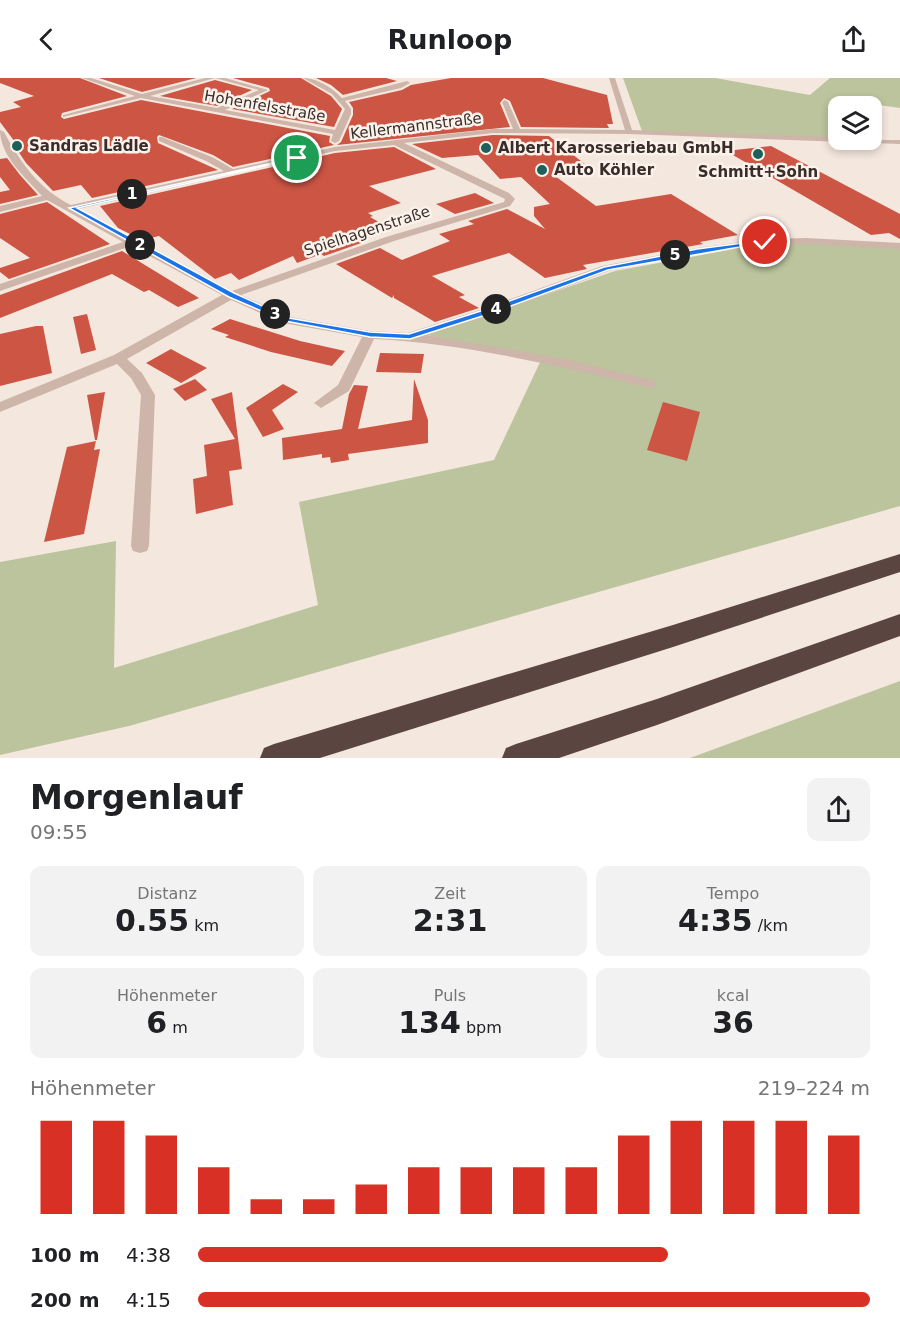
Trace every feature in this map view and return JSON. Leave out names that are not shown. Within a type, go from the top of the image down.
[{"type":"highway","points":[[274,758],[673,636],[900,563]]},
{"type":"highway","points":[[516,758],[657,712],[900,625]]},
{"type":"street","name":"Hohenfelsstraße","points":[[85,78],[144,97],[216,112],[336,132]]},
{"type":"street","points":[[65,116],[212,78]]},
{"type":"street","points":[[216,112],[265,90],[218,78]]},
{"type":"street","points":[[306,78],[326,87],[342,100],[348,109],[346,122],[336,132],[335,149]]},
{"type":"street","points":[[612,78],[628,132]]},
{"type":"street","points":[[342,100],[399,87],[406,83]]},
{"type":"street","name":"Kellermannstraße","points":[[505,102],[517,130]]},
{"type":"street","name":"Kellermannstraße","points":[[72,208],[335,149],[517,130],[900,142]]},
{"type":"street","points":[[0,132],[16,162],[48,197],[231,295],[287,320],[370,335],[410,337],[565,363],[650,384]]},
{"type":"street","points":[[162,139],[209,159],[231,172]]},
{"type":"street","name":"Spielhagenstraße","points":[[0,407],[119,358],[231,295],[390,239],[507,204],[510,199],[506,195],[395,142]]},
{"type":"street","points":[[0,209],[48,197]]},
{"type":"street","points":[[0,288],[132,242]]},
{"type":"street","points":[[410,337],[490,311],[606,268],[697,251],[775,242],[900,246]]},
{"type":"street","points":[[321,403],[344,388],[370,335]]},
{"type":"street","points":[[119,358],[137,376],[148,394],[140,546]]},
{"type":"green space","points":[[623,78],[715,78],[810,95],[830,78],[900,78],[900,108],[882,105],[882,96],[828,96],[828,138],[642,131]]},
{"type":"green space","points":[[783,240],[900,244],[900,506],[129,726],[0,755],[0,562],[116,541],[114,668],[318,605],[299,502],[494,460],[542,358],[427,335],[615,271]]},
{"type":"green space","points":[[900,681],[900,758],[690,758]]},
{"type":"building","points":[[0,78],[80,78],[127,96],[62,113],[61,117],[64,119],[141,100],[330,136],[329,142],[334,145],[233,167],[213,155],[159,135],[158,143],[218,170],[92,198],[81,185],[53,191],[26,163],[18,151],[21,150],[0,122],[0,112],[21,107],[13,102],[34,96],[0,83]]},
{"type":"building","points":[[99,78],[196,78],[142,92]]},
{"type":"building","points":[[233,78],[301,78],[331,96],[342,109],[334,127],[232,109],[270,91],[269,88]]},
{"type":"building","points":[[316,78],[386,78],[397,81],[343,95],[331,85]]},
{"type":"building","points":[[451,78],[543,78],[607,95],[613,124],[607,124],[609,128],[521,127],[510,101],[504,98],[500,103],[510,127],[337,145],[341,142],[353,115],[353,108],[349,102],[402,90],[411,85]]},
{"type":"building","points":[[215,80],[252,90],[217,106],[160,96]]},
{"type":"building","points":[[493,135],[549,136],[595,172],[555,176],[596,206],[671,194],[738,235],[700,242],[703,244],[583,265],[587,269],[545,278],[509,253],[432,276],[465,295],[459,297],[479,308],[435,322],[394,298],[394,295],[392,298],[336,264],[380,248],[402,260],[450,241],[439,234],[474,224],[468,221],[507,209],[545,229],[534,216],[534,207],[550,204],[521,177],[500,179],[478,155],[442,158],[412,144]]},
{"type":"building","points":[[771,146],[900,214],[900,239],[889,233],[871,235],[726,151]]},
{"type":"building","points":[[394,147],[436,169],[369,186],[401,203],[368,213],[373,216],[370,217],[393,230],[363,239],[367,241],[324,256],[321,254],[297,263],[293,256],[239,280],[231,273],[215,279],[159,236],[142,240],[118,228],[100,206],[335,153]]},
{"type":"building","points":[[7,158],[38,195],[0,204],[0,192],[10,190],[0,177],[0,159]]},
{"type":"building","points":[[475,193],[494,203],[455,214],[436,204]]},
{"type":"building","points":[[47,202],[110,244],[9,279],[0,272],[0,268],[30,258],[0,238],[0,214]]},
{"type":"building","points":[[122,251],[199,298],[178,307],[149,290],[144,292],[112,274],[0,318],[0,295]]},
{"type":"building","points":[[87,314],[96,350],[81,354],[73,317]]},
{"type":"building","points":[[230,319],[300,341],[345,351],[332,366],[271,352],[225,337],[229,335],[211,329]]},
{"type":"building","points":[[43,326],[52,373],[0,386],[0,334]]},
{"type":"building","points":[[171,349],[207,368],[181,383],[146,363]]},
{"type":"building","points":[[380,353],[424,354],[421,373],[376,372]]},
{"type":"building","points":[[195,379],[207,390],[185,401],[173,389]]},
{"type":"building","points":[[414,379],[428,420],[428,443],[348,454],[349,460],[331,463],[330,457],[322,458],[322,454],[283,460],[282,438],[342,429],[349,394],[354,385],[368,386],[358,429],[412,420]]},
{"type":"building","points":[[283,384],[298,392],[272,410],[284,429],[263,437],[246,408]]},
{"type":"building","points":[[105,392],[97,440],[95,440],[87,395]]},
{"type":"building","points":[[232,392],[242,469],[229,471],[233,505],[196,514],[193,479],[207,476],[204,445],[235,439],[211,399]]},
{"type":"building","points":[[663,402],[700,412],[687,461],[647,450]]},
{"type":"building","points":[[96,441],[94,450],[100,449],[84,534],[44,542],[67,447]]},
{"type":"place","name":"Sandras Lädle","points":[[17,146]]},
{"type":"place","name":"Albert Karosseriebau GmbH","points":[[486,148]]},
{"type":"place","name":"Schmitt+Sohn","points":[[758,154]]},
{"type":"place","name":"Auto Köhler","points":[[542,170]]},
{"type":"route","points":[[297,158],[72,208],[231,295],[287,320],[370,335],[410,337],[490,311],[606,268],[697,251],[765,242]]}]
